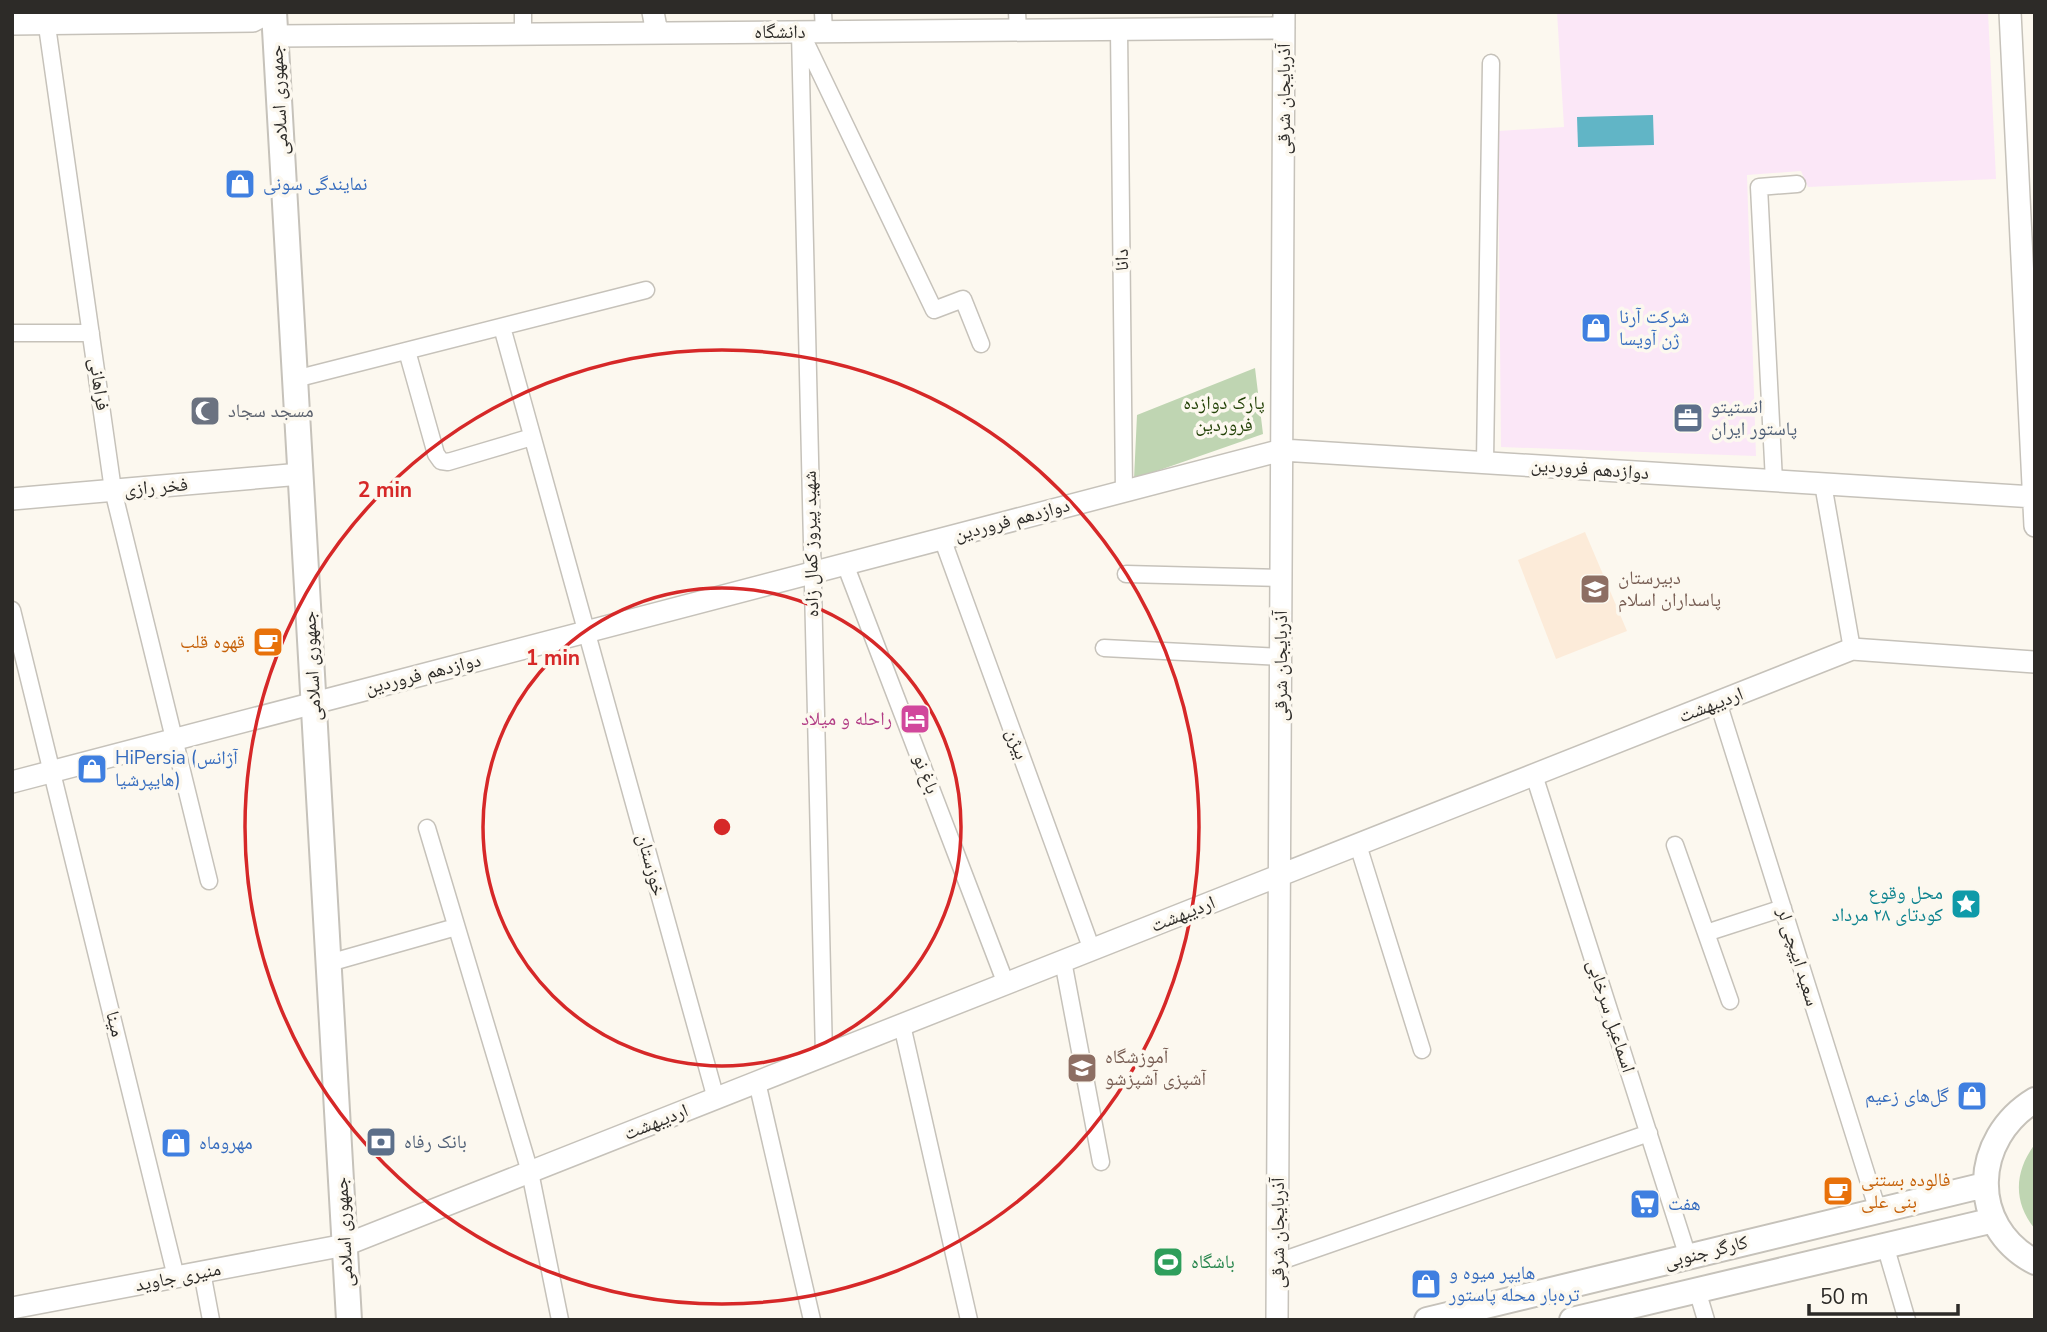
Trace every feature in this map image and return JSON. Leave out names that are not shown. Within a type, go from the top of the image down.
[{"type":"main road","points":[[2010,12],[2035,526]]},
{"type":"main road","name":"دانشگاه","points":[[12,24],[46,18],[253,22],[273,20],[523,34],[655,23],[1284,20]]},
{"type":"main road","name":"جمهوری اسلامی","points":[[273,20],[349,1320]]},
{"type":"main road","name":"آذربایجان شرقی","points":[[1277,1320],[1284,20]]},
{"type":"main road","name":"دوازدهم فروردین","points":[[12,782],[1282,450],[2034,497]]},
{"type":"main road","name":"فخر رازی","points":[[12,499],[300,474]]},
{"type":"main road","name":"اردیبهشت","points":[[345,1245],[1852,649],[2035,662]]},
{"type":"main road","points":[[2035,1100],[2001,1129],[1989,1156],[1985,1185],[1994,1220],[2017,1250],[2035,1262]]},
{"type":"main road","name":"کارگر جنوبی","points":[[1427,1320],[1985,1185]]},
{"type":"main road","name":"کارگر جنوبی","points":[[1572,1320],[1994,1220]]},
{"type":"main road","name":"منیری جاوید","points":[[12,1308],[345,1245]]},
{"type":"street","points":[[523,12],[523,34]]},
{"type":"street","name":"فراهانی","points":[[46,18],[113,490],[209,881]]},
{"type":"street","name":"دانا","points":[[1119,21],[1125,491]]},
{"type":"street","points":[[800,22],[934,310],[963,299],[981,344]]},
{"type":"street","name":"شهید پیروز کمال زاده","points":[[800,22],[824,1056]]},
{"type":"street","points":[[1485,462],[1491,63]]},
{"type":"street","points":[[1774,481],[1759,187],[1797,184]]},
{"type":"street","points":[[295,379],[646,290]]},
{"type":"street","name":"خوزستان","points":[[502,327],[716,1099]]},
{"type":"street","points":[[12,334],[91,333]]},
{"type":"street","points":[[407,351],[436,454],[441,461],[448,463],[532,437]]},
{"type":"street","points":[[1823,484],[1852,649]]},
{"type":"street","name":"بیژن","points":[[942,538],[1093,950]]},
{"type":"street","name":"باغ نو","points":[[845,564],[1006,984]]},
{"type":"street","points":[[1126,574],[1281,578]]},
{"type":"street","name":"مینا","points":[[12,610],[54,771],[176,1277]]},
{"type":"street","points":[[1104,648],[1281,657]]},
{"type":"street","name":"سعید ایپچی لر","points":[[1718,702],[1878,1211]]},
{"type":"street","name":"اسماعیل سرخابی","points":[[1534,775],[1688,1257]]},
{"type":"street","points":[[427,828],[530,1172],[560,1320]]},
{"type":"street","points":[[1358,845],[1422,1050]]},
{"type":"street","points":[[1675,845],[1730,1000]]},
{"type":"street","points":[[1706,933],[1783,908]]},
{"type":"street","points":[[328,963],[456,927]]},
{"type":"street","points":[[1063,961],[1101,1162]]},
{"type":"street","points":[[902,1025],[970,1320]]},
{"type":"street","points":[[757,1082],[812,1320]]},
{"type":"street","points":[[1278,1262],[1648,1133]]},
{"type":"street","points":[[1885,1245],[1907,1320]]},
{"type":"street","points":[[202,1272],[211,1320]]},
{"type":"street","points":[[1697,1290],[1706,1320]]},
{"type":"shaded area","points":[[1557,12],[1988,12],[1996,179],[1808,187],[1801,171],[1747,175],[1756,456],[1501,447],[1498,131],[1564,127]]},
{"type":"shaded area","points":[[1585,532],[1627,631],[1556,659],[1518,560]]},
{"type":"green space","name":"پارک دوازده فروردین","points":[[1255,368],[1263,434],[1134,479],[1137,415]]},
{"type":"green space","points":[[2035,1144],[2035,1229],[2023,1208],[2019,1187],[2023,1165]]},
{"type":"water","points":[[1653,115],[1654,145],[1578,147],[1577,117]]},
{"type":"place","name":"نمایندگی سونی","points":[[240,184]]},
{"type":"place","name":"شرکت آرنا ژن آویسا","points":[[1596,328]]},
{"type":"place","name":"مسجد سجاد","points":[[205,411]]},
{"type":"place","name":"انستیتو پاستور ایران","points":[[1688,418]]},
{"type":"place","name":"دبیرستان پاسداران اسلام","points":[[1595,589]]},
{"type":"place","name":"قهوه قلب","points":[[268,642]]},
{"type":"place","name":"راحله و میلاد","points":[[915,719]]},
{"type":"place","name":"HiPersia (آژانس هایپرشیا)","points":[[92,769]]},
{"type":"place","name":"محل وقوع کودتای ۲۸ مرداد","points":[[1966,904]]},
{"type":"place","name":"آموزشگاه آشپزی آشپزشو","points":[[1082,1068]]},
{"type":"place","name":"گل‌های زعیم","points":[[1972,1096]]},
{"type":"place","name":"بانک رفاه","points":[[381,1142]]},
{"type":"place","name":"مهروماه","points":[[176,1143]]},
{"type":"place","name":"فالوده بستنی بنی علی","points":[[1838,1191]]},
{"type":"place","name":"هفت","points":[[1645,1204]]},
{"type":"place","name":"باشگاه","points":[[1168,1262]]},
{"type":"place","name":"هایپر میوه و تره‌بار محله پاستور","points":[[1426,1284]]}]
